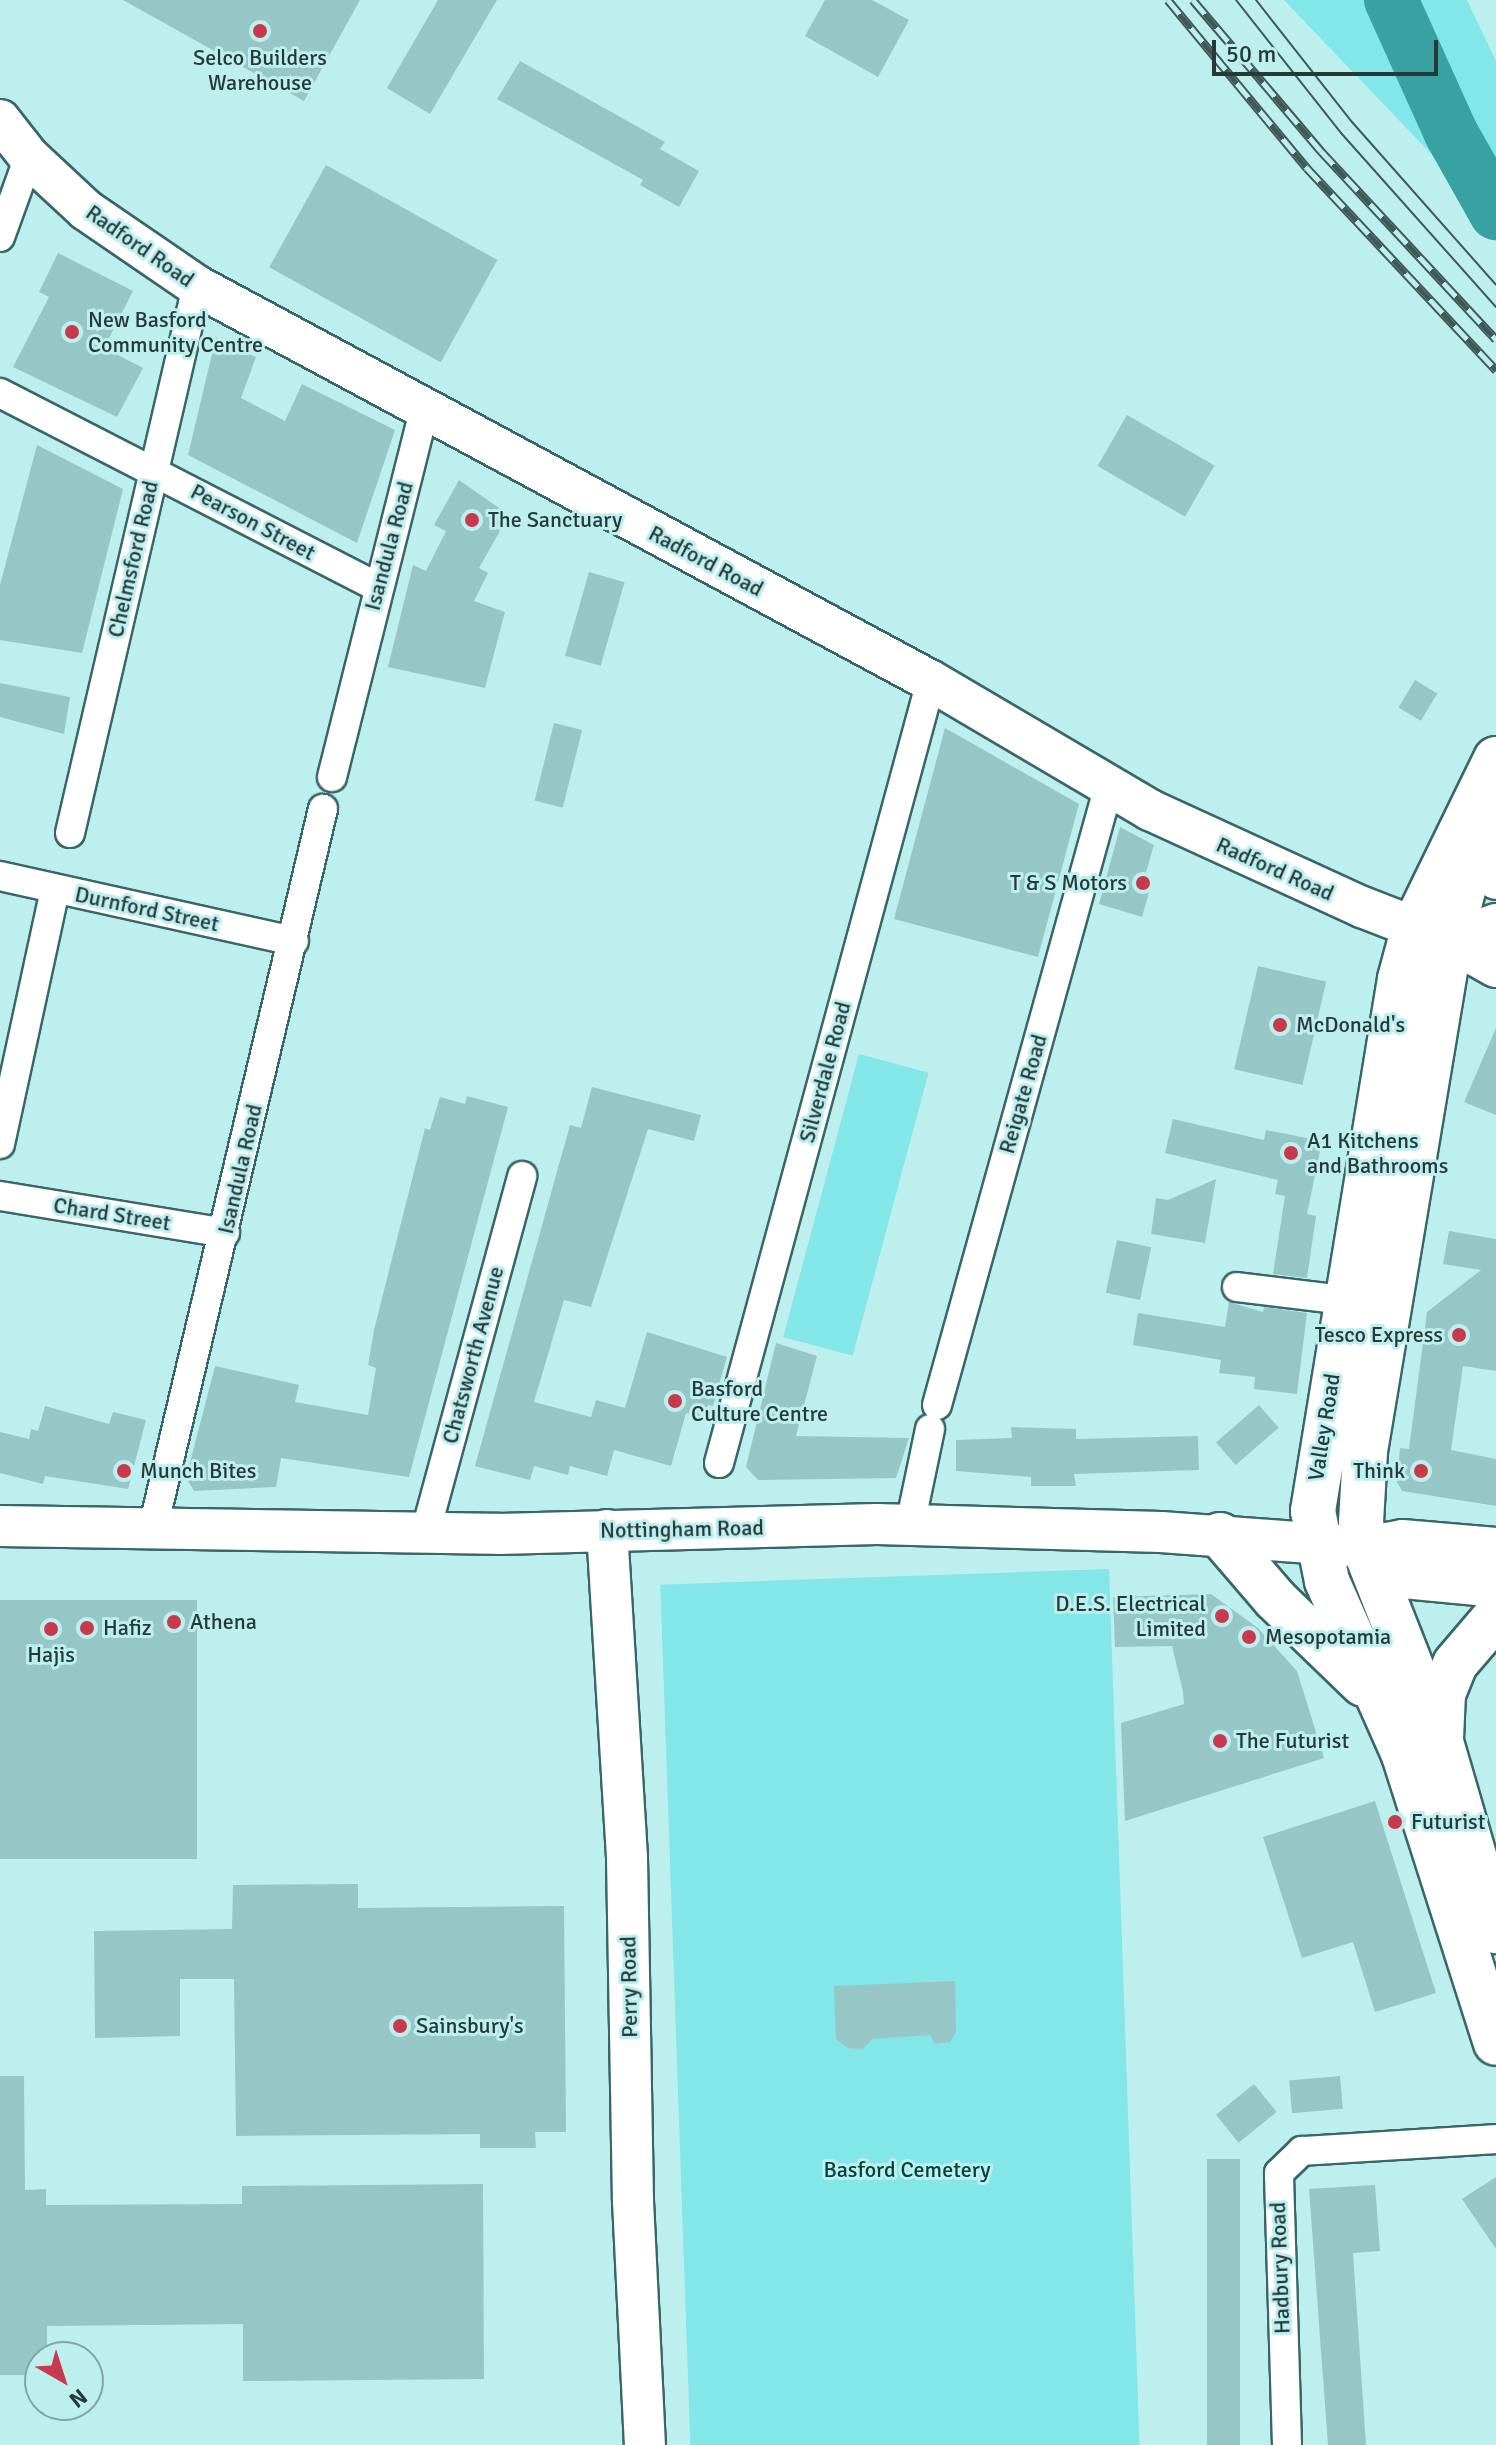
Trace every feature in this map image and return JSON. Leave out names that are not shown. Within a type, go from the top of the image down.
[{"type":"highway","name":"Valley Road","points":[[1496,759],[1432,934],[1365,1451],[1364,1547],[1441,1742],[1496,1931]]},
{"type":"highway","name":"Valley Road","points":[[1432,934],[1400,979],[1313,1490],[1327,1581],[1382,1702],[1427,1818],[1496,2043]]},
{"type":"highway","points":[[1220,1535],[1275,1599],[1382,1702]]},
{"type":"highway","points":[[1441,1742],[1443,1694],[1455,1664],[1496,1616]]},
{"type":"street","name":"Radford Road","points":[[0,120],[29,157],[113,231],[197,286],[931,681],[1110,782],[1150,810],[1234,851],[1432,934],[1496,967]]},
{"type":"street","points":[[0,237],[29,157]]},
{"type":"street","name":"Chelmsford Road","points":[[70,833],[197,286]]},
{"type":"street","name":"Pearson Street","points":[[0,393],[154,469],[377,587]]},
{"type":"street","name":"Isandula Road","points":[[332,777],[377,587],[424,410]]},
{"type":"street","name":"Silverdale Road","points":[[719,1463],[931,681]]},
{"type":"street","name":"Reigate Road","points":[[910,1525],[934,1417],[1110,782]]},
{"type":"street","points":[[1478,802],[1484,852],[1496,879]]},
{"type":"street","name":"Isandula Road","points":[[153,1528],[323,809]]},
{"type":"street","name":"Durnford Street","points":[[0,876],[294,941]]},
{"type":"street","points":[[0,1144],[55,890]]},
{"type":"street","points":[[1432,934],[1496,924]]},
{"type":"street","name":"Chatsworth Avenue","points":[[425,1534],[522,1176]]},
{"type":"street","name":"Chard Street","points":[[0,1196],[225,1233]]},
{"type":"street","points":[[1237,1287],[1345,1300]]},
{"type":"street","name":"Nottingham Road","points":[[0,1526],[425,1534],[910,1525],[1220,1535],[1364,1547],[1402,1540],[1496,1548]]},
{"type":"street","name":"Perry Road","points":[[607,1530],[627,1858],[633,2201],[645,2445]]},
{"type":"street","points":[[1364,1547],[1393,1577],[1496,1587]]},
{"type":"street","name":"Hadbury Road","points":[[1287,2445],[1279,2173],[1302,2151],[1496,2139]]},
{"type":"green space","points":[[1284,0],[1365,0],[1456,180]]},
{"type":"green space","points":[[1415,0],[1467,0],[1496,61],[1496,168]]},
{"type":"green space","points":[[859,1054],[929,1073],[853,1356],[783,1337]]},
{"type":"green space","name":"Basford Cemetery","points":[[1109,1569],[1140,2445],[690,2445],[660,1585]]},
{"type":"building","name":"Selco Builders Warehouse","points":[[123,0],[360,0],[304,101]]},
{"type":"building","points":[[438,0],[497,0],[430,114],[387,88]]},
{"type":"building","points":[[825,0],[872,0],[909,20],[878,77],[805,36]]},
{"type":"building","points":[[520,61],[665,142],[660,149],[699,171],[679,207],[640,185],[643,180],[497,99]]},
{"type":"building","points":[[326,165],[497,260],[441,362],[269,267]]},
{"type":"building","name":"New Basford Community Centre","points":[[58,253],[133,291],[104,348],[143,368],[117,417],[13,367],[49,297],[39,292]]},
{"type":"building","points":[[216,337],[256,357],[241,398],[285,421],[302,384],[395,430],[357,543],[188,455]]},
{"type":"building","points":[[1127,415],[1214,466],[1185,517],[1098,466]]},
{"type":"building","points":[[37,445],[123,489],[82,653],[0,640],[0,585]]},
{"type":"building","points":[[459,480],[509,515],[479,568],[488,573],[474,601],[505,612],[485,688],[388,667],[413,565],[426,571],[446,531],[434,525]]},
{"type":"building","points":[[589,572],[625,582],[601,666],[565,656]]},
{"type":"building","points":[[1415,680],[1437,693],[1421,721],[1399,707]]},
{"type":"building","points":[[0,683],[70,697],[64,734],[0,717]]},
{"type":"building","points":[[554,723],[582,730],[563,808],[535,801]]},
{"type":"building","points":[[945,728],[1079,804],[1038,957],[894,919]]},
{"type":"building","points":[[1120,827],[1154,845],[1142,886],[1150,889],[1142,917],[1099,904]]},
{"type":"building","name":"McDonald's","points":[[1258,966],[1326,982],[1302,1085],[1234,1069]]},
{"type":"building","points":[[1496,1028],[1496,1115],[1464,1102]]},
{"type":"building","points":[[592,1087],[701,1115],[694,1141],[648,1129],[591,1307],[564,1300],[534,1402],[591,1417],[596,1400],[625,1408],[647,1332],[727,1357],[713,1406],[708,1405],[704,1418],[686,1413],[671,1466],[614,1450],[607,1476],[570,1466],[568,1475],[534,1466],[530,1480],[475,1466],[570,1125],[581,1128]]},
{"type":"building","points":[[467,1096],[508,1107],[409,1477],[281,1458],[276,1487],[194,1491],[186,1478],[215,1366],[299,1385],[295,1402],[368,1415],[376,1368],[368,1365],[374,1330],[425,1128],[430,1130],[440,1097],[465,1104]]},
{"type":"building","points":[[1173,1119],[1264,1140],[1266,1130],[1322,1141],[1307,1214],[1316,1216],[1307,1278],[1273,1274],[1285,1196],[1275,1194],[1278,1180],[1165,1153]]},
{"type":"building","points":[[1216,1179],[1205,1243],[1151,1234],[1156,1198],[1168,1200]]},
{"type":"building","points":[[1449,1231],[1496,1239],[1496,1371],[1463,1366],[1451,1450],[1496,1459],[1496,1506],[1402,1491],[1397,1482],[1400,1448],[1409,1449],[1427,1312],[1481,1270],[1443,1264]]},
{"type":"building","points":[[1117,1240],[1151,1247],[1140,1300],[1106,1293]]},
{"type":"building","points":[[1229,1302],[1263,1312],[1264,1307],[1307,1313],[1297,1394],[1254,1389],[1255,1377],[1219,1373],[1221,1360],[1133,1345],[1138,1313],[1225,1327]]},
{"type":"building","points":[[776,1343],[817,1356],[796,1436],[909,1438],[896,1478],[758,1480],[746,1467]]},
{"type":"building","points":[[1259,1405],[1279,1428],[1236,1465],[1216,1442]]},
{"type":"building","points":[[45,1406],[109,1424],[113,1412],[146,1420],[128,1489],[45,1476],[43,1484],[0,1473],[0,1432],[29,1439],[31,1429],[38,1431]]},
{"type":"building","points":[[1011,1427],[1076,1429],[1076,1439],[1198,1436],[1199,1470],[1074,1474],[1076,1486],[1031,1486],[1031,1477],[956,1471],[956,1440],[1012,1438]]},
{"type":"building","name":"The Futurist","points":[[1211,1594],[1258,1628],[1297,1671],[1324,1758],[1125,1821],[1121,1723],[1184,1704],[1172,1646],[1115,1647],[1113,1597]]},
{"type":"building","points":[[0,1600],[197,1600],[197,1859],[0,1859]]},
{"type":"building","points":[[1375,1801],[1436,1993],[1375,2012],[1353,1942],[1302,1958],[1263,1837]]},
{"type":"building","name":"Sainsbury's","points":[[358,1884],[358,1908],[564,1906],[566,2132],[535,2132],[536,2148],[480,2148],[480,2134],[236,2136],[234,1979],[180,1979],[180,2036],[95,2038],[94,1931],[232,1929],[233,1885]]},
{"type":"building","points":[[955,1981],[956,2032],[950,2042],[935,2044],[930,2035],[872,2039],[863,2049],[848,2048],[836,2039],[834,1986]]},
{"type":"building","points":[[0,2076],[24,2076],[25,2190],[46,2189],[46,2205],[242,2204],[242,2186],[483,2184],[484,2379],[243,2381],[243,2324],[47,2326],[47,2341],[24,2341],[24,2375],[0,2375]]},
{"type":"building","points":[[1340,2076],[1343,2109],[1292,2113],[1289,2080]]},
{"type":"building","points":[[1254,2084],[1277,2112],[1239,2143],[1216,2115]]},
{"type":"building","points":[[1207,2159],[1240,2159],[1240,2445],[1207,2445]]},
{"type":"building","points":[[1496,2177],[1496,2249],[1462,2199]]},
{"type":"building","points":[[1375,2185],[1380,2251],[1353,2253],[1366,2445],[1328,2445],[1309,2189]]},
{"type":"waterway","points":[[1391,0],[1451,133],[1496,213]]},
{"type":"tram line","points":[[1236,0],[1341,133],[1496,307]]},
{"type":"tram line","points":[[1256,0],[1352,122],[1496,285]]},
{"type":"railway","points":[[1168,0],[1307,168],[1496,370]]},
{"type":"railway","points":[[1193,0],[1321,151],[1496,339]]},
{"type":"place","name":"Selco Builders Warehouse","points":[[260,31]]},
{"type":"place","name":"New Basford Community Centre","points":[[72,332]]},
{"type":"place","name":"The Sanctuary","points":[[472,520]]},
{"type":"place","name":"T & S Motors","points":[[1143,883]]},
{"type":"place","name":"McDonald's","points":[[1280,1025]]},
{"type":"place","name":"A1 Kitchens and Bathrooms","points":[[1291,1153]]},
{"type":"place","name":"Tesco Express","points":[[1459,1335]]},
{"type":"place","name":"Basford Culture Centre","points":[[675,1401]]},
{"type":"place","name":"Munch Bites","points":[[124,1471]]},
{"type":"place","name":"Think","points":[[1421,1471]]},
{"type":"place","name":"D.E.S. Electrical Limited","points":[[1222,1616]]},
{"type":"place","name":"Athena","points":[[174,1622]]},
{"type":"place","name":"Hafiz","points":[[87,1628]]},
{"type":"place","name":"Hajis","points":[[51,1629]]},
{"type":"place","name":"Mesopotamia","points":[[1249,1637]]},
{"type":"place","name":"The Futurist","points":[[1220,1741]]},
{"type":"place","name":"Futurist","points":[[1395,1822]]},
{"type":"place","name":"Sainsbury's","points":[[400,2026]]}]
